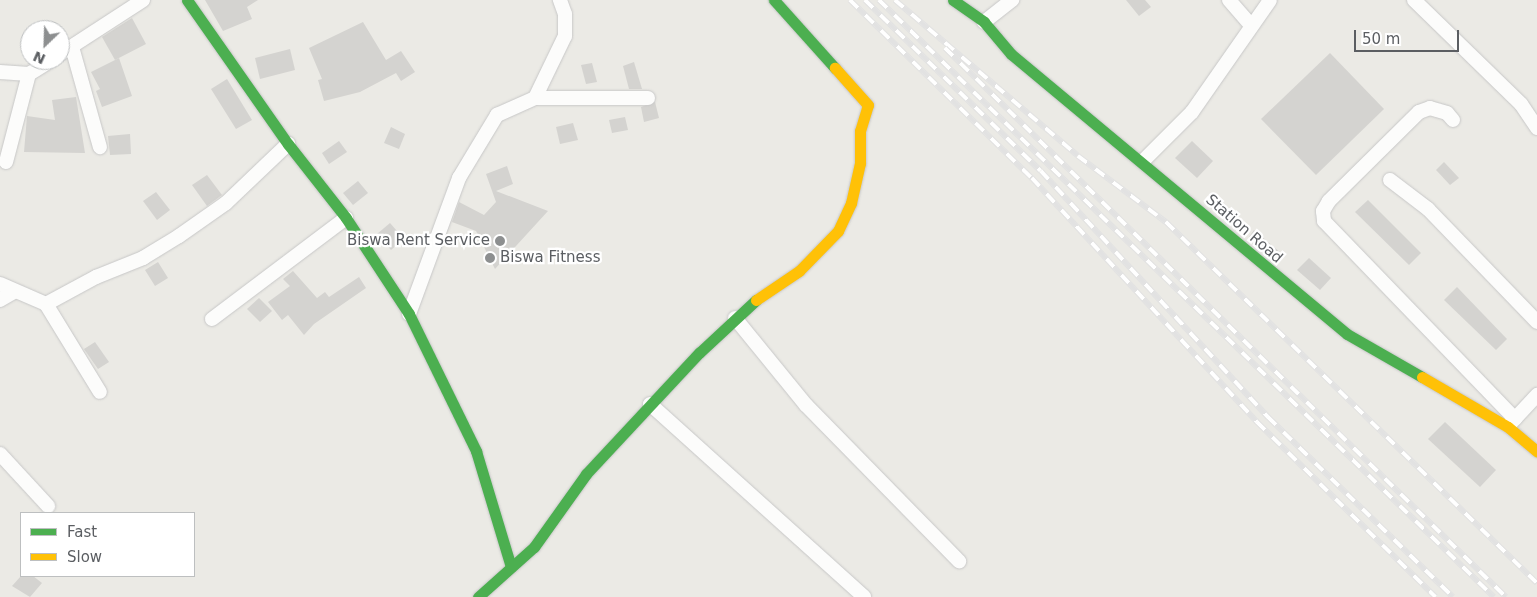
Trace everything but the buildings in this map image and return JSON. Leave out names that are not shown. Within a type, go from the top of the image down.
[{"type":"street","points":[[70,48],[143,0]]},
{"type":"street","points":[[187,0],[288,144],[346,218],[409,314],[417,334],[442,379],[476,451],[511,567]]},
{"type":"street","points":[[536,98],[565,36],[565,14],[560,0]]},
{"type":"street","points":[[486,594],[511,567],[534,547],[586,474],[650,404],[734,318],[799,271],[838,231],[851,203],[860,163],[860,131],[868,105],[774,0]]},
{"type":"street","name":"Station Road","points":[[953,0],[984,22],[1011,54],[1143,161],[1347,334],[1511,423],[1537,450]]},
{"type":"street","points":[[984,22],[1012,0]]},
{"type":"street","points":[[1229,0],[1251,25]]},
{"type":"street","points":[[1143,161],[1192,112],[1270,0]]},
{"type":"street","points":[[1414,0],[1521,104],[1537,128]]},
{"type":"street","points":[[70,62],[100,147]]},
{"type":"street","points":[[0,72],[29,74],[35,70]]},
{"type":"street","points":[[6,162],[29,74]]},
{"type":"street","points":[[409,314],[459,178],[497,115],[536,98],[648,98]]},
{"type":"street","points":[[1454,120],[1447,113],[1430,108],[1419,112],[1329,201],[1323,211],[1324,221],[1511,423],[1537,395]]},
{"type":"street","points":[[46,304],[96,277],[143,258],[179,236],[226,203],[288,144]]},
{"type":"street","points":[[1390,180],[1428,209],[1537,322]]},
{"type":"street","points":[[212,319],[346,218]]},
{"type":"street","points":[[0,284],[14,292],[33,295],[46,304],[100,392]]},
{"type":"street","points":[[0,300],[14,292]]},
{"type":"street","points":[[734,318],[806,405],[959,561]]},
{"type":"street","points":[[650,404],[864,597]]},
{"type":"street","points":[[0,454],[48,506]]},
{"type":"railway","points":[[850,0],[1032,178],[1257,422],[1436,597]]},
{"type":"railway","points":[[865,0],[1041,171],[1268,417],[1453,597]]},
{"type":"railway","points":[[879,0],[1494,597]]},
{"type":"railway","points":[[895,0],[1078,156],[1166,222],[1537,583]]},
{"type":"railway","points":[[945,48],[1506,597]]},
{"type":"traffic: fast","points":[[187,0],[288,144],[346,218],[409,314],[476,451],[511,567]]},
{"type":"traffic: fast","points":[[774,0],[835,68]]},
{"type":"traffic: fast","points":[[953,0],[984,22],[1011,54],[1347,334],[1422,377]]},
{"type":"traffic: fast","points":[[478,597],[534,547],[586,474],[699,353],[756,300]]},
{"type":"traffic: slow","points":[[756,300],[799,271],[838,231],[851,203],[860,163],[860,131],[868,105],[835,68]]},
{"type":"traffic: slow","points":[[1422,377],[1508,427],[1537,451]]},
{"type":"place","name":"Biswa Rent Service","points":[[500,241]]},
{"type":"place","name":"Biswa Fitness","points":[[490,258]]}]
